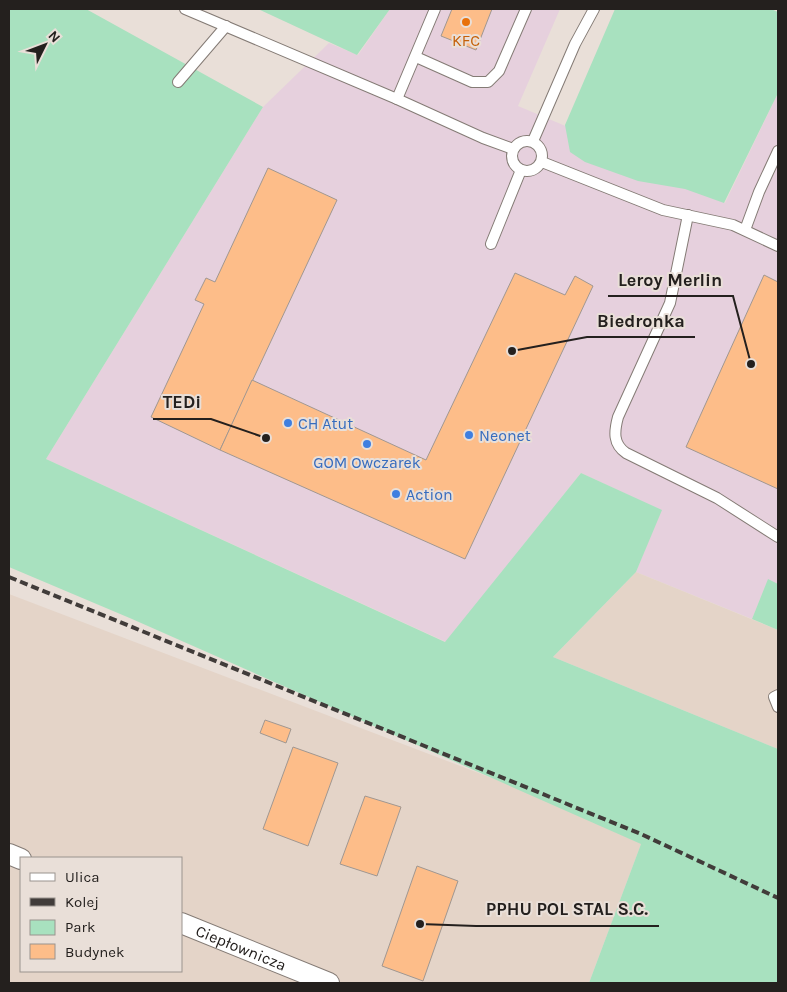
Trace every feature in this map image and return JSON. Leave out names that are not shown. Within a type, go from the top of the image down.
[{"type":"street","name":"Ciepłownicza","points":[[182,923],[329,983]]},
{"type":"lane","points":[[185,9],[482,138],[513,149]]},
{"type":"lane","points":[[397,100],[436,9]]},
{"type":"lane","points":[[416,57],[472,82],[488,82],[499,72],[526,9]]},
{"type":"lane","points":[[575,44],[586,9]]},
{"type":"lane","points":[[533,142],[575,44],[594,9]]},
{"type":"lane","points":[[178,82],[226,26]]},
{"type":"lane","points":[[524,141],[533,142],[540,147],[543,157],[542,162],[535,169],[521,170],[514,164],[513,149],[524,141]]},
{"type":"lane","points":[[745,230],[778,151]]},
{"type":"lane","points":[[542,162],[648,205],[733,225],[778,246]]},
{"type":"lane","points":[[491,244],[521,170]]},
{"type":"lane","points":[[688,215],[670,303],[618,417],[615,435],[616,442],[626,453],[717,498],[778,536]]},
{"type":"lane","points":[[778,695],[774,697],[778,707]]},
{"type":"shaded area","points":[[390,9],[560,9],[518,106],[696,181],[725,203],[778,93],[778,584],[768,580],[752,619],[636,572],[661,510],[581,473],[446,642],[46,459],[263,107],[329,43],[358,55]]},
{"type":"shaded area","points":[[636,572],[778,630],[778,749],[553,657]]},
{"type":"shaded area","points":[[9,594],[644,836],[589,983],[9,983]]},
{"type":"green space","points":[[9,9],[86,9],[263,107],[46,459],[445,642],[581,473],[662,510],[636,572],[553,657],[778,749],[778,983],[589,983],[641,844],[132,619],[9,567]]},
{"type":"green space","points":[[258,9],[390,9],[357,55]]},
{"type":"green space","points":[[615,9],[771,9],[778,12],[778,93],[724,203],[685,189],[638,181],[585,162],[570,152],[565,125]]},
{"type":"green space","points":[[768,579],[778,584],[778,630],[752,619]]},
{"type":"building","name":"KFC","points":[[452,9],[492,9],[476,50],[441,36]]},
{"type":"building","points":[[268,168],[337,200],[220,450],[151,417],[204,304],[195,300],[206,278],[215,282]]},
{"type":"building","name":"CH Atut","points":[[515,273],[565,295],[575,276],[593,286],[465,559],[220,450],[252,380],[426,460]]},
{"type":"building","points":[[764,275],[778,282],[778,489],[686,447]]},
{"type":"building","points":[[265,720],[291,729],[286,743],[260,733]]},
{"type":"building","points":[[293,747],[338,763],[308,846],[263,829]]},
{"type":"building","points":[[365,796],[401,807],[377,876],[340,864]]},
{"type":"building","points":[[417,866],[458,881],[423,981],[382,966]]},
{"type":"railway","points":[[9,577],[641,834],[778,898]]},
{"type":"place","name":"KFC","points":[[466,22]]},
{"type":"place","name":"Biedronka","points":[[512,351]]},
{"type":"place","name":"Leroy Merlin","points":[[751,364]]},
{"type":"place","name":"CH Atut","points":[[288,423]]},
{"type":"place","name":"Neonet","points":[[469,435]]},
{"type":"place","name":"TEDi","points":[[266,438]]},
{"type":"place","name":"GOM Owczarek","points":[[367,444]]},
{"type":"place","name":"Action","points":[[396,494]]},
{"type":"place","name":"PPHU POL STAL S.C.","points":[[420,924]]}]
